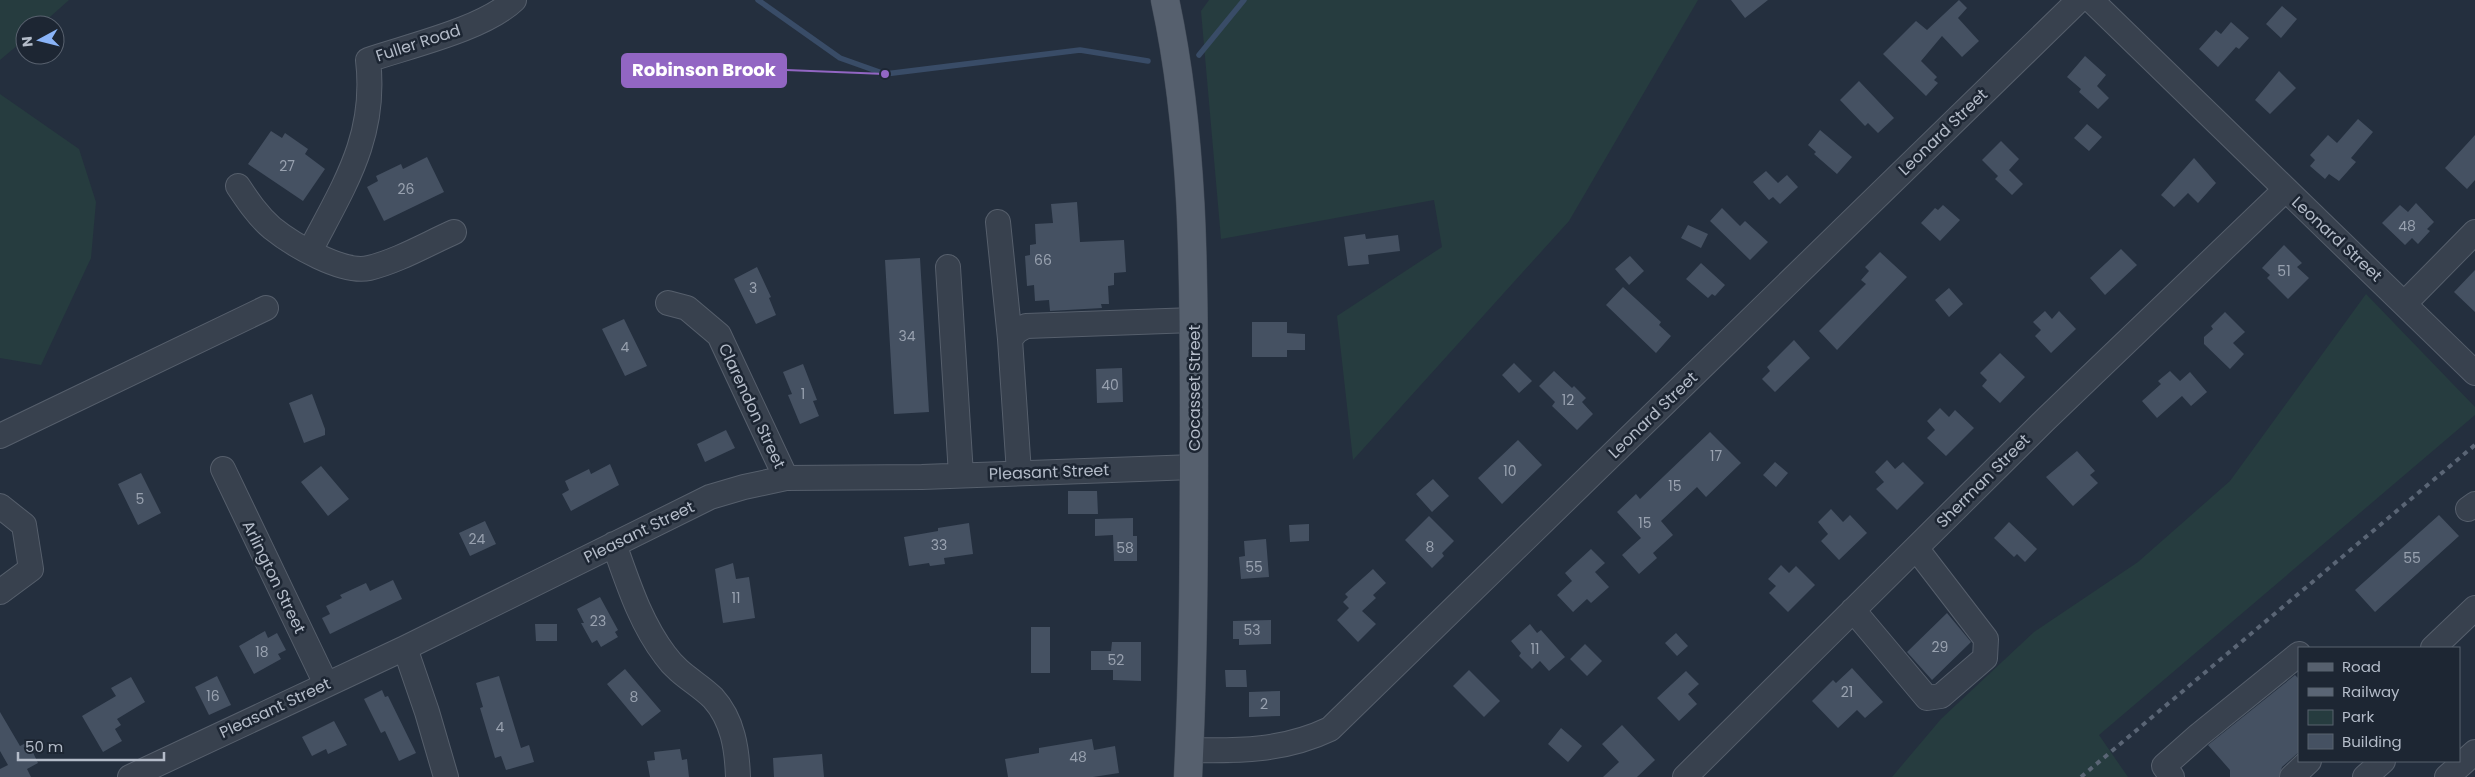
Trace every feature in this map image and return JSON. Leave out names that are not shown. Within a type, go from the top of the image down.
[{"type":"main road","name":"Cocasset Street","points":[[1165,0],[1179,73],[1189,161],[1194,252],[1194,467],[1188,777]]},
{"type":"street","name":"Fuller Road","points":[[310,251],[356,160],[365,134],[369,104],[368,60],[483,21],[504,10],[514,0]]},
{"type":"street","name":"Leonard Street","points":[[1190,750],[1249,751],[1314,737],[1330,729],[2079,0]]},
{"type":"street","name":"Leonard Street","points":[[2091,0],[2475,373]]},
{"type":"street","points":[[238,186],[254,209],[272,228],[310,251],[351,269],[368,268],[454,232]]},
{"type":"street","name":"Sherman Street","points":[[1685,777],[2045,420],[2285,190]]},
{"type":"street","points":[[998,222],[1010,339],[1019,473]]},
{"type":"street","points":[[2405,303],[2475,232]]},
{"type":"street","points":[[948,267],[961,475]]},
{"type":"street","name":"Clarendon Street","points":[[668,303],[687,308],[719,335],[786,478]]},
{"type":"street","points":[[0,436],[266,308]]},
{"type":"street","points":[[1010,339],[1017,331],[1026,326],[1194,320]]},
{"type":"street","name":"Pleasant Street","points":[[130,777],[404,648],[710,498],[744,487],[786,478],[961,475],[1194,467]]},
{"type":"street","name":"Arlington Street","points":[[223,469],[326,684]]},
{"type":"street","points":[[0,506],[24,525],[31,569],[0,592]]},
{"type":"street","points":[[614,544],[636,606],[650,633],[666,657],[688,680],[713,698],[728,722],[734,740],[738,777]]},
{"type":"street","points":[[1853,610],[1928,698],[1941,696],[1985,658],[1986,639],[1916,548]]},
{"type":"street","points":[[2433,647],[2475,608]]},
{"type":"street","points":[[404,648],[427,712],[446,777]]},
{"type":"street","points":[[2172,777],[2164,766],[2199,735],[2298,655]]},
{"type":"street","points":[[2448,777],[2475,752]]},
{"type":"street","points":[[2292,777],[2308,762]]},
{"type":"street","points":[[2365,777],[2382,762]]},
{"type":"green space","points":[[0,0],[69,0],[52,15],[15,15],[15,47],[0,60]]},
{"type":"green space","points":[[1209,0],[1698,0],[1569,221],[1353,460],[1337,316],[1442,247],[1434,200],[1221,239],[1201,11]]},
{"type":"green space","points":[[0,94],[79,149],[96,202],[91,258],[41,365],[0,358]]},
{"type":"green space","points":[[2366,294],[2475,407],[2475,415],[2099,735],[2128,777],[1892,777],[1941,719],[2034,632],[2138,562],[2230,481]]},
{"type":"building","points":[[1731,0],[1768,0],[1745,18]]},
{"type":"building","points":[[1959,0],[1967,8],[1958,18],[1979,41],[1962,57],[1942,36],[1921,61],[1937,77],[1934,80],[1938,83],[1926,96],[1883,54],[1916,21],[1927,30]]},
{"type":"building","points":[[2282,6],[2297,19],[2281,38],[2266,24]]},
{"type":"building","points":[[2231,22],[2249,38],[2239,49],[2236,47],[2218,67],[2199,49],[2216,30],[2221,34]]},
{"type":"building","points":[[2085,56],[2106,75],[2097,86],[2109,98],[2098,109],[2079,92],[2081,89],[2067,77]]},
{"type":"building","points":[[2279,71],[2296,88],[2270,114],[2255,100]]},
{"type":"building","points":[[1859,81],[1894,118],[1878,133],[1868,123],[1865,126],[1840,100]]},
{"type":"building","points":[[2358,119],[2373,132],[2351,158],[2356,162],[2339,181],[2329,174],[2325,179],[2310,166],[2315,160],[2310,155],[2328,135],[2337,143]]},
{"type":"building","points":[[2087,124],[2102,137],[2089,151],[2074,138]]},
{"type":"building","points":[[1820,130],[1852,157],[1837,174],[1814,154],[1816,152],[1808,145]]},
{"type":"building","points":[[271,131],[282,138],[285,133],[308,149],[305,154],[325,169],[303,201],[248,164]]},
{"type":"building","points":[[2475,135],[2475,180],[2467,189],[2445,168]]},
{"type":"building","points":[[2001,141],[2019,159],[2009,170],[2023,184],[2012,195],[1995,179],[1998,176],[1982,160]]},
{"type":"building","points":[[427,157],[444,192],[384,221],[367,187],[378,181],[376,176],[401,164],[403,169]]},
{"type":"building","points":[[2194,158],[2216,183],[2198,203],[2188,193],[2174,207],[2161,195]]},
{"type":"building","points":[[1766,171],[1778,183],[1787,175],[1798,187],[1780,204],[1773,197],[1769,200],[1753,182]]},
{"type":"building","points":[[1077,202],[1080,242],[1124,240],[1126,272],[1114,273],[1114,285],[1108,286],[1109,304],[1101,304],[1102,308],[1050,311],[1049,300],[1035,301],[1034,285],[1027,286],[1025,256],[1030,255],[1030,245],[1036,244],[1035,224],[1053,223],[1051,204]]},
{"type":"building","points":[[2416,203],[2434,222],[2427,229],[2430,231],[2418,244],[2412,238],[2405,245],[2382,223],[2400,205],[2408,212]]},
{"type":"building","points":[[1943,205],[1960,220],[1940,241],[1921,223],[1935,208],[1938,210]]},
{"type":"building","points":[[1722,208],[1740,226],[1745,221],[1768,242],[1750,260],[1710,221]]},
{"type":"building","points":[[1688,225],[1708,234],[1701,248],[1681,238]]},
{"type":"building","points":[[1365,234],[1366,239],[1398,235],[1400,251],[1368,255],[1369,264],[1348,266],[1344,237]]},
{"type":"building","points":[[2284,245],[2302,263],[2297,267],[2309,278],[2288,299],[2267,278],[2270,275],[2262,268]]},
{"type":"building","points":[[2121,249],[2137,265],[2105,295],[2090,278]]},
{"type":"building","points":[[1880,252],[1907,277],[1837,350],[1819,331],[1866,284],[1861,280],[1869,271],[1865,267]]},
{"type":"building","points":[[1630,256],[1644,271],[1629,285],[1615,269]]},
{"type":"building","points":[[920,258],[929,412],[894,414],[885,260]]},
{"type":"building","points":[[1701,263],[1725,285],[1715,296],[1712,294],[1708,298],[1686,279]]},
{"type":"building","points":[[757,267],[771,297],[769,298],[776,315],[756,324],[734,279]]},
{"type":"building","points":[[2475,270],[2475,312],[2454,292]]},
{"type":"building","points":[[1623,287],[1661,322],[1659,325],[1671,336],[1656,353],[1606,305]]},
{"type":"building","points":[[1949,288],[1963,304],[1949,317],[1935,300]]},
{"type":"building","points":[[2045,311],[2052,319],[2059,311],[2076,329],[2051,353],[2035,336],[2041,330],[2033,322]]},
{"type":"building","points":[[2225,312],[2245,332],[2233,343],[2244,354],[2230,369],[2204,344],[2204,337],[2213,329],[2211,326]]},
{"type":"building","points":[[624,319],[647,366],[625,376],[602,329]]},
{"type":"building","points":[[1252,322],[1287,322],[1287,333],[1305,334],[1305,350],[1287,350],[1287,357],[1252,357]]},
{"type":"building","points":[[1794,340],[1810,358],[1775,392],[1762,379],[1770,371],[1767,367]]},
{"type":"building","points":[[2000,353],[2025,377],[2000,403],[1982,386],[1987,380],[1980,373]]},
{"type":"building","points":[[1514,363],[1532,381],[1519,393],[1502,375]]},
{"type":"building","points":[[803,364],[817,400],[813,401],[819,416],[800,424],[788,395],[792,394],[783,372]]},
{"type":"building","points":[[1122,368],[1123,402],[1097,403],[1096,369]]},
{"type":"building","points":[[1554,371],[1586,398],[1582,402],[1593,414],[1577,430],[1552,406],[1555,402],[1539,386]]},
{"type":"building","points":[[2170,371],[2180,381],[2190,372],[2207,392],[2191,406],[2182,396],[2157,418],[2142,401],[2161,384],[2158,381]]},
{"type":"building","points":[[312,394],[325,429],[325,435],[304,443],[289,403]]},
{"type":"building","points":[[1940,408],[1949,417],[1955,410],[1974,428],[1946,456],[1927,438],[1935,430],[1927,421]]},
{"type":"building","points":[[726,430],[735,448],[705,462],[697,444]]},
{"type":"building","points":[[1710,432],[1741,463],[1706,497],[1697,487],[1661,521],[1673,535],[1653,553],[1657,558],[1639,574],[1622,555],[1641,538],[1617,512],[1636,494],[1640,499]]},
{"type":"building","points":[[1518,440],[1542,465],[1502,504],[1478,478]]},
{"type":"building","points":[[2077,451],[2095,471],[2090,475],[2098,483],[2073,506],[2046,477]]},
{"type":"building","points":[[1887,460],[1895,469],[1903,462],[1924,483],[1897,510],[1876,489],[1884,482],[1875,472]]},
{"type":"building","points":[[1775,462],[1788,473],[1776,487],[1763,475]]},
{"type":"building","points":[[610,464],[619,485],[571,511],[562,494],[569,490],[565,481],[589,469],[591,474]]},
{"type":"building","points":[[321,466],[349,499],[328,516],[301,482]]},
{"type":"building","points":[[141,473],[161,513],[138,525],[118,484]]},
{"type":"building","points":[[1433,479],[1449,496],[1432,512],[1416,494]]},
{"type":"building","points":[[1068,491],[1097,491],[1098,514],[1068,514]]},
{"type":"building","points":[[1831,509],[1843,522],[1850,515],[1867,533],[1839,560],[1821,541],[1828,534],[1818,522]]},
{"type":"building","points":[[2439,515],[2459,536],[2375,612],[2355,590]]},
{"type":"building","points":[[1429,516],[1454,541],[1442,553],[1444,556],[1432,568],[1405,540]]},
{"type":"building","points":[[1133,518],[1133,536],[1137,536],[1137,561],[1114,561],[1113,535],[1095,536],[1095,519]]},
{"type":"building","points":[[485,521],[496,544],[470,556],[459,533]]},
{"type":"building","points":[[2009,522],[2037,549],[2025,562],[2017,554],[2014,557],[1994,538]]},
{"type":"building","points":[[969,523],[973,554],[944,558],[945,564],[930,566],[929,563],[909,566],[904,537],[938,531],[938,528]]},
{"type":"building","points":[[1309,524],[1309,541],[1290,542],[1289,525]]},
{"type":"building","points":[[1266,539],[1269,577],[1241,579],[1239,557],[1245,556],[1244,541]]},
{"type":"building","points":[[1591,549],[1605,563],[1595,572],[1609,587],[1591,603],[1587,599],[1573,612],[1557,595],[1572,581],[1565,573]]},
{"type":"building","points":[[733,563],[736,579],[749,577],[755,618],[723,623],[715,569]]},
{"type":"building","points":[[1781,565],[1789,573],[1796,566],[1815,585],[1788,612],[1769,593],[1776,586],[1768,579]]},
{"type":"building","points":[[1373,569],[1386,583],[1373,595],[1376,598],[1362,611],[1376,624],[1358,642],[1337,620],[1349,608],[1343,602],[1348,597],[1345,594]]},
{"type":"building","points":[[393,580],[402,599],[330,634],[322,618],[330,614],[326,606],[342,598],[340,595],[366,583],[370,591]]},
{"type":"building","points":[[600,597],[618,630],[615,632],[618,637],[601,647],[597,640],[592,643],[581,623],[584,623],[577,609]]},
{"type":"building","points":[[1947,613],[1971,642],[1932,680],[1907,652]]},
{"type":"building","points":[[1271,620],[1271,644],[1239,645],[1239,639],[1233,639],[1233,621]]},
{"type":"building","points":[[535,624],[557,624],[557,641],[536,641]]},
{"type":"building","points":[[1530,624],[1537,633],[1541,630],[1565,657],[1549,671],[1540,661],[1532,669],[1519,656],[1521,653],[1511,641]]},
{"type":"building","points":[[1031,627],[1050,627],[1050,673],[1031,673]]},
{"type":"building","points":[[265,631],[268,638],[277,633],[286,650],[278,654],[281,659],[254,674],[239,646]]},
{"type":"building","points":[[1676,633],[1688,646],[1677,656],[1665,643]]},
{"type":"building","points":[[1112,642],[1141,642],[1141,681],[1113,680],[1113,670],[1091,670],[1091,651],[1111,651]]},
{"type":"building","points":[[1585,644],[1602,661],[1587,676],[1570,659]]},
{"type":"building","points":[[1852,668],[1883,702],[1865,718],[1857,710],[1838,728],[1812,701],[1833,680],[1836,683]]},
{"type":"building","points":[[625,669],[661,711],[642,726],[607,684]]},
{"type":"building","points":[[1225,670],[1246,670],[1247,687],[1226,687]]},
{"type":"building","points":[[1469,670],[1500,701],[1484,717],[1453,686]]},
{"type":"building","points":[[1686,671],[1699,684],[1688,694],[1697,704],[1679,721],[1657,698]]},
{"type":"building","points":[[2295,675],[2298,678],[2298,753],[2282,767],[2279,777],[2230,777],[2230,770],[2208,745]]},
{"type":"building","points":[[217,676],[231,705],[209,715],[195,687]]},
{"type":"building","points":[[499,676],[521,748],[529,745],[534,762],[506,770],[501,756],[495,758],[480,708],[483,707],[476,683]]},
{"type":"building","points":[[131,677],[145,702],[117,719],[121,725],[115,729],[122,741],[103,752],[82,716],[116,696],[111,688]]},
{"type":"building","points":[[382,690],[385,697],[388,696],[416,753],[399,761],[385,731],[381,733],[364,699]]},
{"type":"building","points":[[1280,691],[1280,716],[1249,717],[1249,692]]},
{"type":"building","points":[[0,712],[20,746],[28,742],[38,763],[27,769],[31,777],[0,777],[0,769],[8,765],[0,751]]},
{"type":"building","points":[[334,721],[347,745],[328,754],[326,749],[312,756],[302,737]]},
{"type":"building","points":[[1622,725],[1655,760],[1637,777],[1603,777],[1619,762],[1602,744]]},
{"type":"building","points":[[1561,728],[1582,746],[1568,762],[1548,744]]},
{"type":"building","points":[[1092,739],[1094,750],[1115,746],[1119,773],[1093,777],[1008,777],[1005,759],[1039,753],[1039,748]]},
{"type":"building","points":[[680,749],[682,760],[687,759],[689,777],[650,777],[647,761],[655,760],[654,752]]},
{"type":"building","points":[[822,754],[824,777],[774,777],[773,758]]},
{"type":"waterway","points":[[758,0],[840,58],[885,74],[1080,50],[1148,61]]},
{"type":"waterway","points":[[1199,55],[1244,0]]},
{"type":"railway","points":[[2081,777],[2475,445]]},
{"type":"place","name":"Robinson Brook","points":[[885,74]]}]
